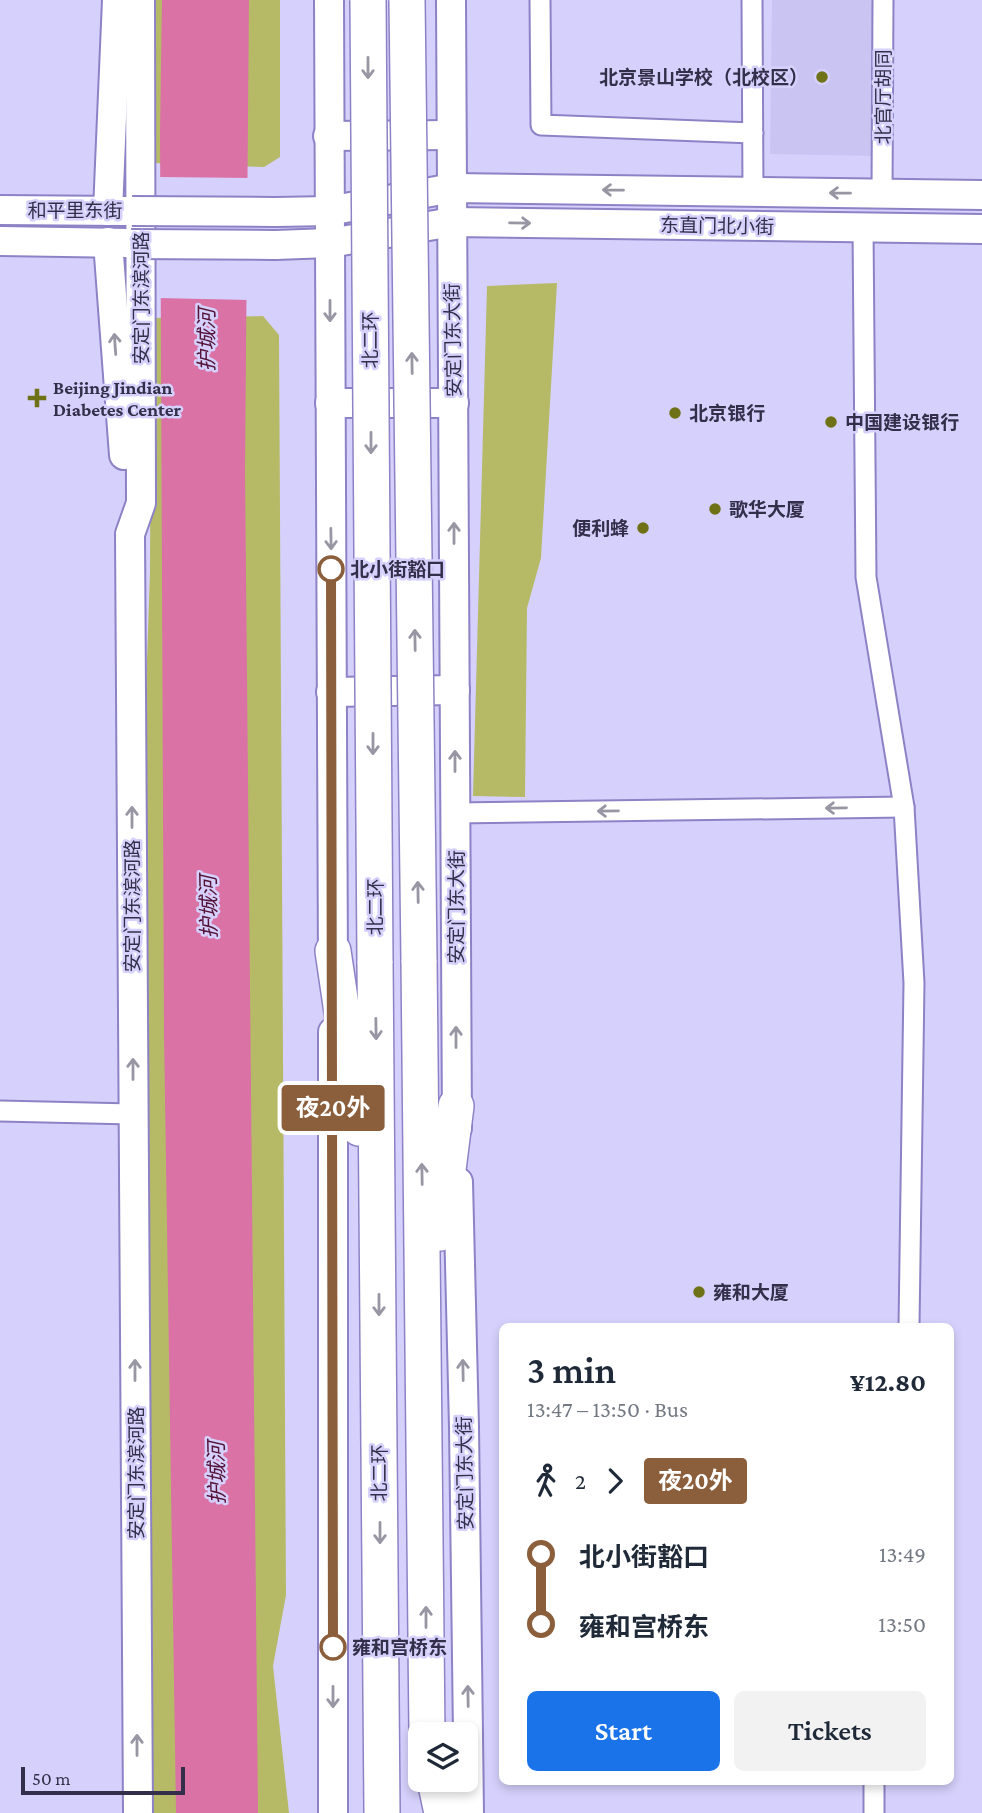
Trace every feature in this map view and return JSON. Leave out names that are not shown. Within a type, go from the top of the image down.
[{"type":"highway","name":"北二环","points":[[368,0],[382,1813]]},
{"type":"highway","points":[[407,0],[426,1722]]},
{"type":"highway","points":[[333,951],[379,1260]]},
{"type":"highway","points":[[424,1365],[456,1106]]},
{"type":"highway","points":[[359,1813],[380,1676]]},
{"type":"highway","points":[[427,1792],[428,1813]]},
{"type":"highway","points":[[438,1792],[442,1813]]},
{"type":"street","points":[[117,0],[120,211]]},
{"type":"street","name":"安定门东滨河路","points":[[138,1813],[130,534],[141,503],[140,0]]},
{"type":"street","points":[[329,0],[334,1813]]},
{"type":"street","name":"安定门东大街","points":[[451,0],[456,1106],[469,1813]]},
{"type":"street","points":[[540,0],[541,125],[753,133]]},
{"type":"street","points":[[752,0],[753,192]]},
{"type":"street","name":"北官厅胡同","points":[[883,0],[883,194]]},
{"type":"street","points":[[328,136],[451,135]]},
{"type":"street","name":"东直门北小街","points":[[329,211],[452,188],[982,195]]},
{"type":"street","name":"和平里东街","points":[[0,210],[329,211]]},
{"type":"street","name":"东直门北小街","points":[[330,243],[452,222],[982,229]]},
{"type":"street","points":[[863,228],[866,577],[904,807],[914,984],[909,1323]]},
{"type":"street","name":"和平里东街","points":[[0,240],[275,245],[330,243]]},
{"type":"street","points":[[120,243],[130,534]]},
{"type":"street","points":[[330,403],[454,403]]},
{"type":"street","points":[[331,692],[455,690]]},
{"type":"street","points":[[456,813],[904,807]]},
{"type":"street","points":[[0,1111],[133,1114]]},
{"type":"street","points":[[874,1785],[874,1813]]},
{"type":"shaded area","name":"北京景山学校（北校区）","points":[[772,0],[874,0],[872,156],[770,154]]},
{"type":"green space","points":[[154,0],[280,0],[280,157],[264,167],[152,163]]},
{"type":"green space","points":[[557,283],[541,558],[527,608],[525,797],[473,796],[487,286]]},
{"type":"green space","points":[[263,316],[279,335],[286,1595],[273,1666],[289,1813],[153,1813],[146,689],[150,572],[151,318]]},
{"type":"water","name":"护城河","points":[[162,0],[249,0],[245,471],[258,1813],[176,1813],[164,1033],[160,132]]},
{"type":"pier","points":[[157,177],[251,178],[250,300],[157,298]]},
{"type":"bus line","name":"夜20外","points":[[331,569],[333,1647]]},
{"type":"place","name":"北京景山学校（北校区）","points":[[822,77]]},
{"type":"place","name":"Beijing Jindian Diabetes Center","points":[[37,398]]},
{"type":"place","name":"北京银行","points":[[675,413]]},
{"type":"place","name":"中国建设银行","points":[[831,422]]},
{"type":"place","name":"歌华大厦","points":[[715,509]]},
{"type":"place","name":"便利蜂","points":[[643,528]]},
{"type":"place","name":"北小街豁口","points":[[331,569]]},
{"type":"place","name":"雍和大厦","points":[[699,1292]]},
{"type":"place","name":"雍和宫桥东","points":[[333,1647]]}]
